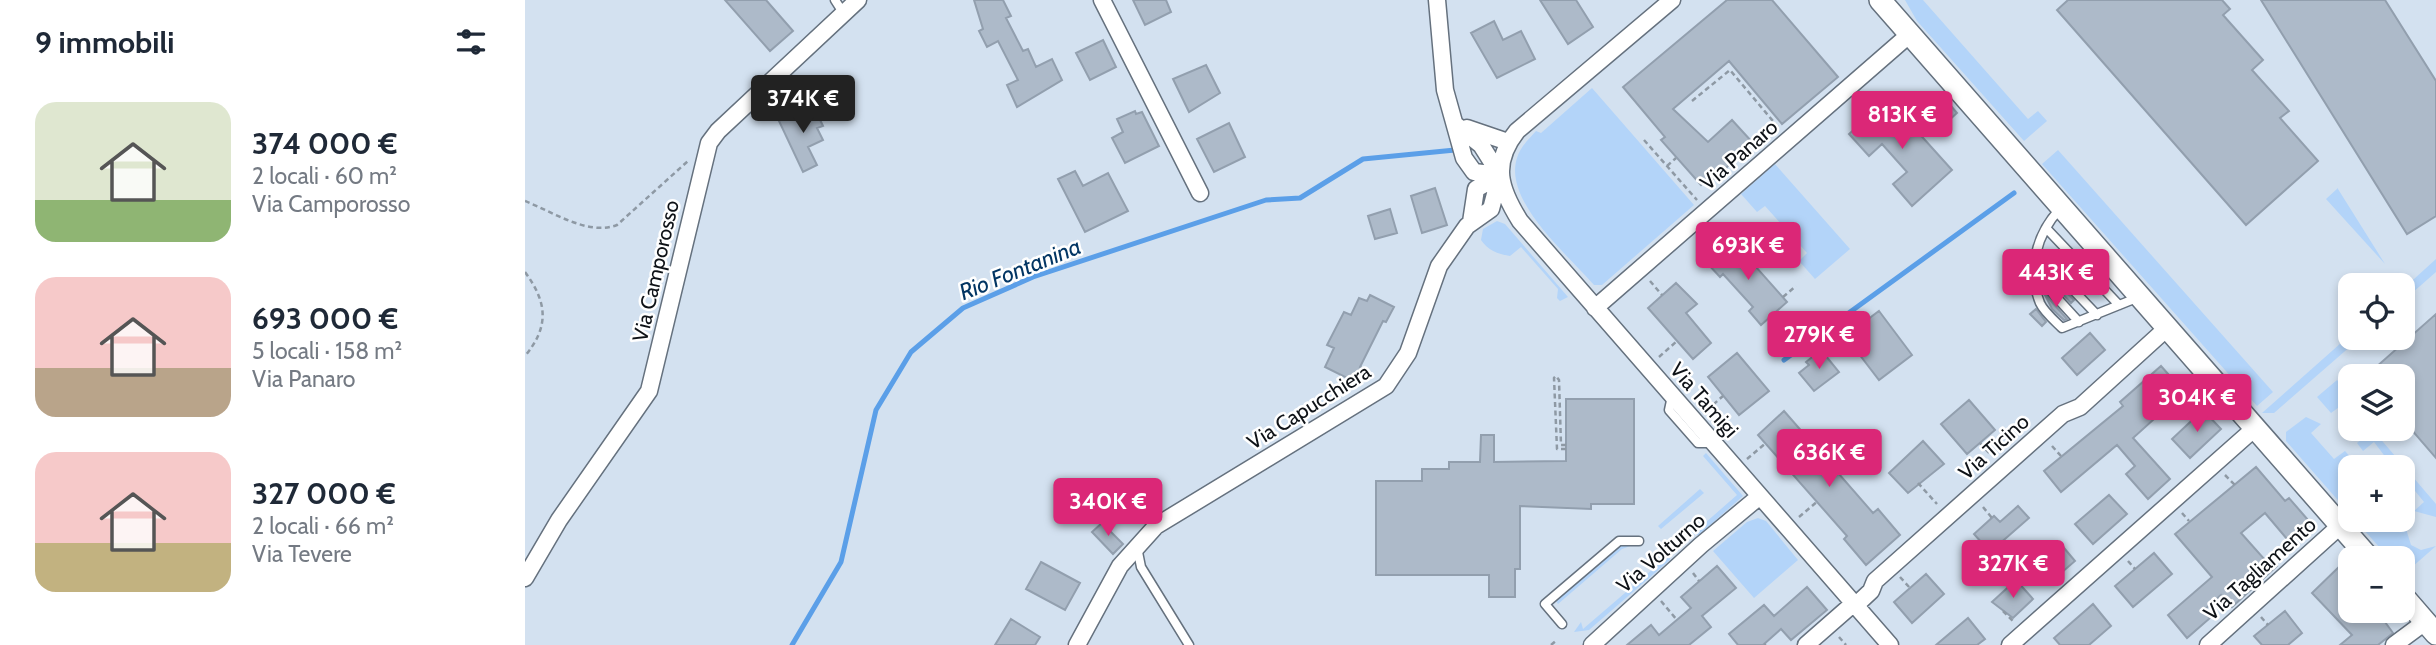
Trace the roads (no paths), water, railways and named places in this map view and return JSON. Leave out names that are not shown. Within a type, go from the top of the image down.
[{"type":"street","name":"Via Camporosso","points":[[525,578],[559,520],[649,391],[706,151],[718,131],[839,7],[857,0]]},
{"type":"street","points":[[1102,0],[1200,193]]},
{"type":"street","points":[[1437,0],[1445,90],[1462,147],[1480,156],[1500,175]]},
{"type":"street","name":"Via Capucchiera","points":[[1077,645],[1120,566],[1168,517],[1385,387],[1408,353],[1439,266],[1471,222],[1491,209],[1509,142],[1541,108],[1672,0]]},
{"type":"street","points":[[1880,0],[2338,522]]},
{"type":"street","name":"Via Panaro","points":[[1595,308],[1910,34]]},
{"type":"street","points":[[1456,125],[1509,142]]},
{"type":"street","name":"Via Tamigi","points":[[1456,125],[1482,145],[1500,175],[1503,191],[1520,221],[1890,645]]},
{"type":"street","name":"Via Ticino","points":[[1806,645],[1871,591],[1875,581],[2066,412],[2080,407],[2167,328]]},
{"type":"street","points":[[2010,645],[2255,428]]},
{"type":"street","name":"Via Volturno","points":[[1592,645],[1701,545],[1760,496]]},
{"type":"street","name":"Via Tagliamento","points":[[2208,645],[2338,528]]},
{"type":"street","points":[[2347,532],[2359,546]]},
{"type":"street","points":[[2396,643],[2431,628],[2415,610]]},
{"type":"lane","points":[[2062,207],[2046,228],[2032,272],[2041,306],[2062,328],[2141,297]]},
{"type":"lane","points":[[2046,228],[2119,305]]},
{"type":"lane","points":[[2037,252],[2097,314]]},
{"type":"lane","points":[[2032,272],[2080,321]]},
{"type":"lane","points":[[1562,624],[1545,604],[1619,541],[1639,541]]},
{"type":"lane","points":[[1137,547],[1141,567],[1189,645]]},
{"type":"waterway","name":"Rio Fontanina","points":[[792,645],[841,562],[876,410],[911,352],[963,308],[1033,277],[1266,200],[1300,198],[1363,159],[1455,150]]},
{"type":"waterway","points":[[1784,360],[2014,193]]}]
